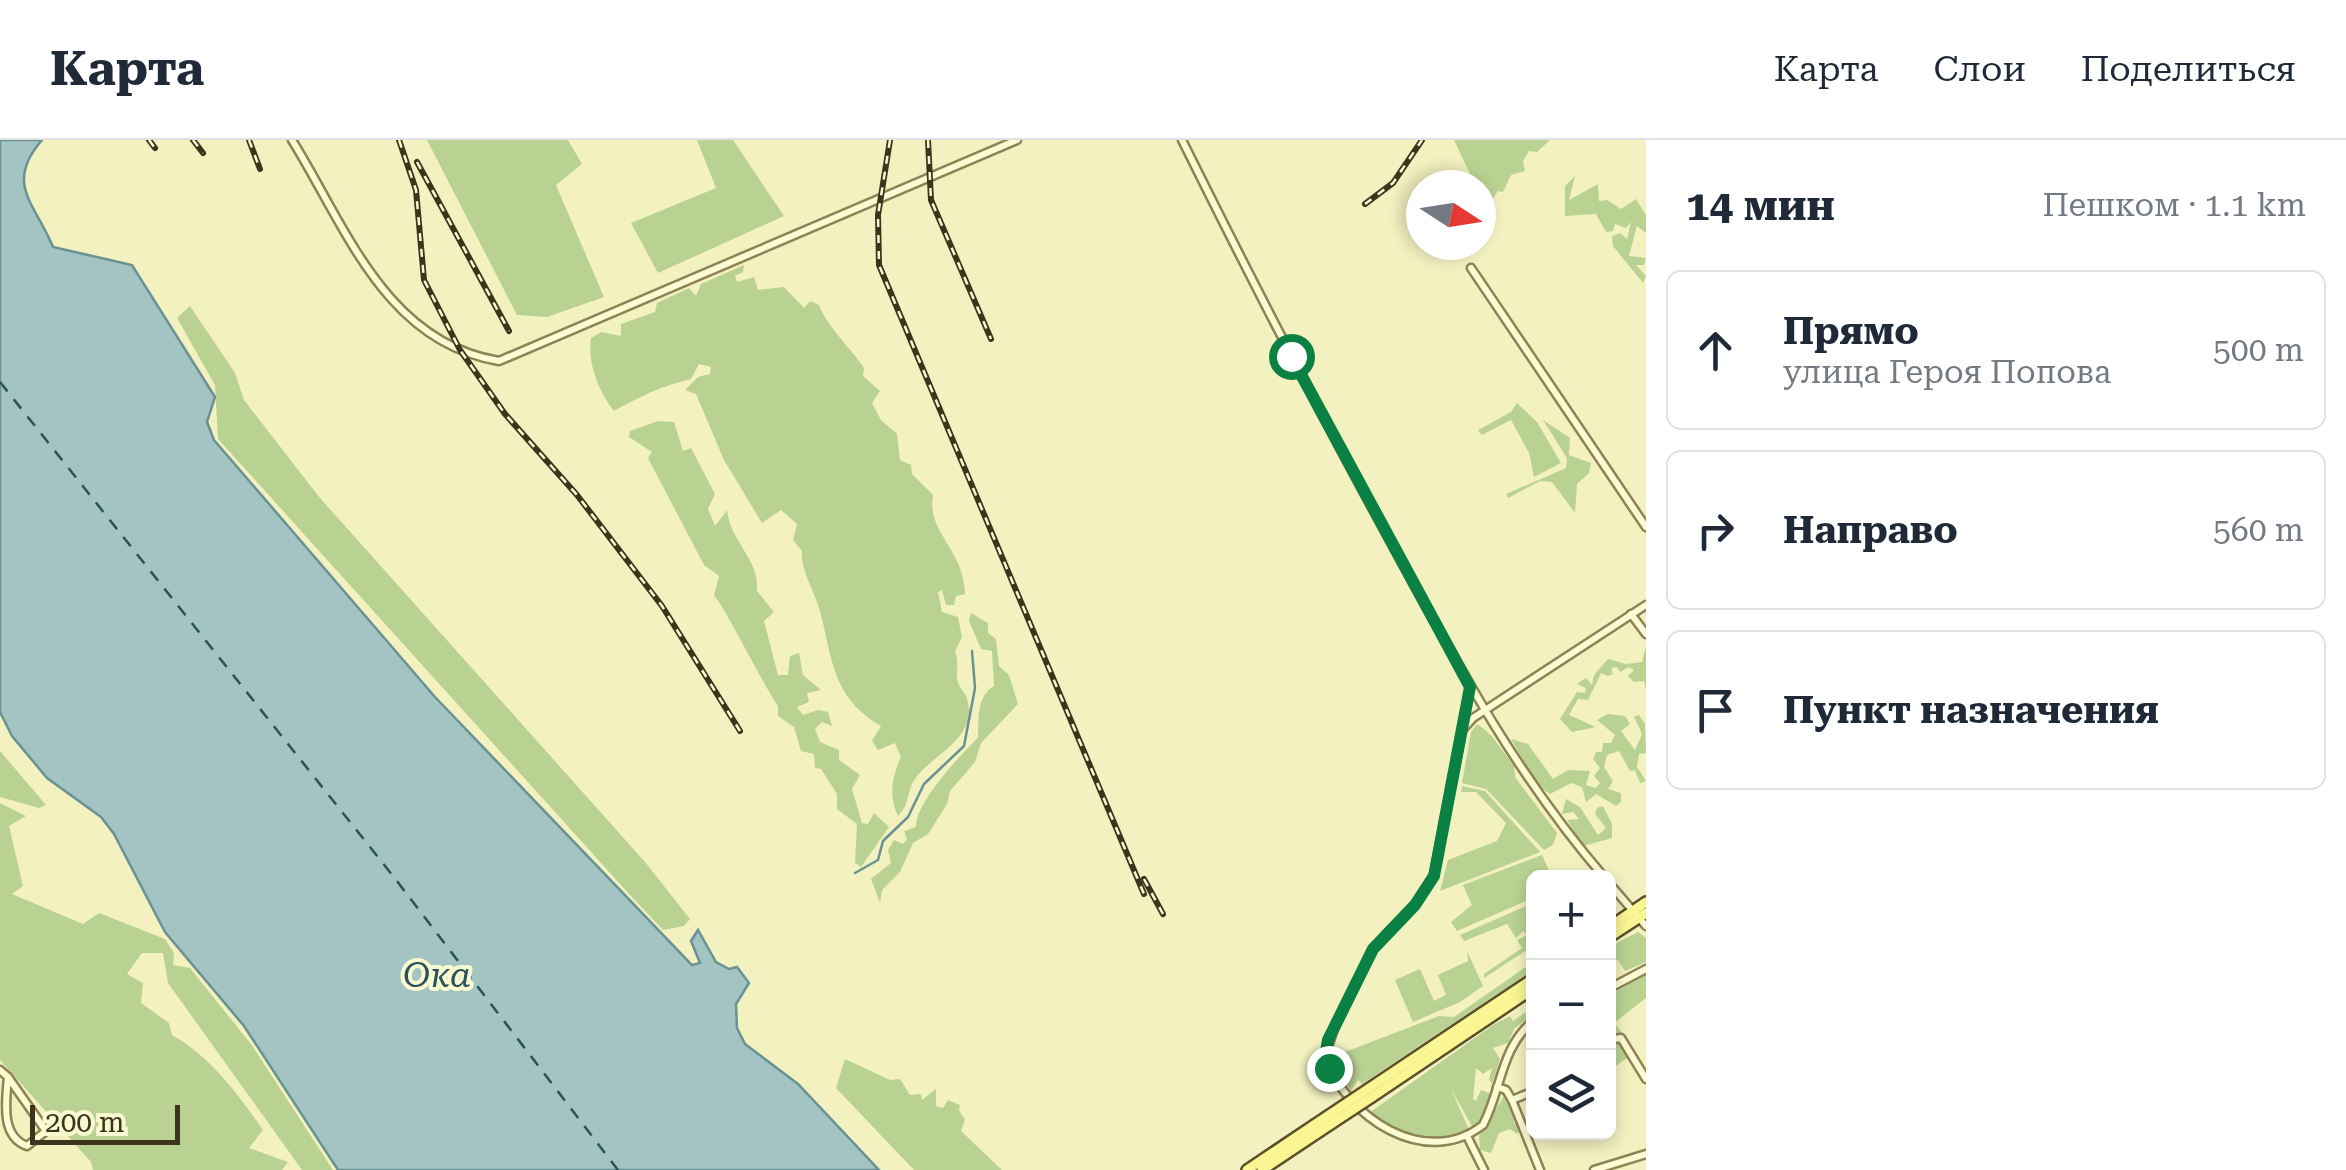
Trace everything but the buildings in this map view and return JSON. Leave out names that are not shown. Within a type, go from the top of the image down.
[{"type":"main road","points":[[1616,933],[1641,917],[1646,902]]},
{"type":"main road","points":[[1616,925],[1641,917]]},
{"type":"main road","points":[[1370,1093],[1526,984]]},
{"type":"main road","points":[[1246,1170],[1526,993]]},
{"type":"main road","points":[[1262,1170],[1316,1128]]},
{"type":"street","points":[[292,140],[371,278],[430,336],[480,358],[499,361],[1017,140]]},
{"type":"street","points":[[1182,140],[1293,361],[1484,712],[1529,784],[1599,870]]},
{"type":"street","points":[[1471,268],[1646,527]]},
{"type":"street","points":[[1462,730],[1646,604]]},
{"type":"street","points":[[1631,614],[1646,634]]},
{"type":"street","points":[[1470,687],[1434,876],[1422,897],[1373,949],[1325,1057],[1364,1116],[1402,1144],[1434,1148],[1468,1138],[1483,1125],[1509,1050],[1526,1030]]},
{"type":"street","points":[[1616,890],[1641,917]]},
{"type":"street","points":[[1616,985],[1646,969]]},
{"type":"street","points":[[1616,1039],[1620,1038],[1646,1080]]},
{"type":"street","points":[[0,1070],[8,1077],[46,1131],[28,1146],[17,1141],[6,1124],[8,1077]]},
{"type":"street","points":[[1497,1087],[1506,1090],[1512,1100],[1540,1170]]},
{"type":"street","points":[[1512,1100],[1526,1094]]},
{"type":"street","points":[[1468,1138],[1484,1170]]},
{"type":"street","points":[[1594,1170],[1646,1154]]},
{"type":"green space","points":[[427,140],[568,140],[582,164],[556,185],[604,297],[547,317],[517,315]]},
{"type":"green space","points":[[697,140],[733,140],[784,216],[658,273],[631,223],[716,188]]},
{"type":"green space","points":[[1454,140],[1550,140],[1537,152],[1529,151],[1523,161],[1525,171],[1511,175],[1503,192],[1496,194],[1496,170],[1468,170]]},
{"type":"green space","points":[[1575,176],[1569,200],[1598,184],[1599,201],[1607,200],[1621,209],[1636,199],[1646,215],[1646,233],[1637,226],[1629,256],[1646,258],[1644,265],[1636,265],[1646,276],[1643,283],[1613,246],[1612,236],[1620,233],[1627,239],[1631,222],[1626,228],[1615,224],[1613,231],[1606,232],[1596,214],[1565,216],[1565,186]]},
{"type":"green space","points":[[744,265],[743,272],[735,276],[737,282],[754,277],[758,290],[784,287],[804,308],[810,301],[819,305],[864,368],[863,376],[880,391],[872,403],[881,420],[897,434],[900,460],[911,465],[912,474],[933,495],[935,520],[963,578],[965,594],[956,596],[954,605],[946,605],[942,590],[938,592],[942,612],[958,617],[962,637],[955,651],[957,678],[966,696],[967,723],[953,744],[914,780],[898,816],[892,786],[901,757],[895,743],[878,750],[872,741],[881,726],[853,703],[837,676],[802,551],[793,540],[797,524],[781,510],[762,523],[724,460],[696,394],[685,390],[698,377],[710,374],[711,367],[699,364],[691,379],[651,392],[614,411],[593,367],[591,338],[601,332],[621,336],[621,324],[655,312],[657,303],[689,288],[696,296],[701,284]]},
{"type":"green space","points":[[190,306],[235,373],[244,400],[320,498],[645,862],[690,919],[684,926],[663,930],[218,439],[215,385],[177,318]]},
{"type":"green space","points":[[1517,403],[1537,422],[1561,463],[1534,477],[1529,453],[1511,420],[1482,435],[1478,430],[1511,412]]},
{"type":"green space","points":[[1543,420],[1570,438],[1569,455],[1591,463],[1589,473],[1577,484],[1575,513],[1552,482],[1540,481],[1508,498],[1506,494],[1566,468],[1567,458]]},
{"type":"green space","points":[[658,421],[674,422],[683,451],[691,448],[715,494],[708,509],[715,526],[727,510],[733,531],[754,570],[757,591],[774,612],[764,621],[778,675],[788,675],[790,656],[799,653],[803,675],[821,690],[807,693],[809,702],[797,707],[803,715],[818,710],[828,712],[832,726],[822,722],[815,729],[820,742],[839,750],[839,760],[860,775],[852,789],[862,823],[868,824],[874,813],[889,827],[861,867],[855,863],[857,824],[837,809],[837,794],[821,769],[815,768],[814,754],[801,751],[794,727],[778,716],[778,706],[714,596],[719,576],[704,565],[648,458],[652,452],[629,437],[630,431]]},
{"type":"green space","points":[[971,613],[988,623],[988,633],[996,639],[999,666],[1009,675],[1018,704],[981,743],[975,762],[950,791],[947,804],[928,834],[913,843],[900,872],[882,890],[880,903],[871,879],[891,863],[888,850],[894,840],[903,844],[907,839],[904,831],[916,827],[931,793],[978,738],[981,702],[994,686],[992,651],[981,649],[969,621]]},
{"type":"green space","points":[[1646,646],[1646,690],[1644,681],[1634,682],[1628,676],[1634,670],[1629,667],[1620,672],[1617,667],[1611,668],[1613,674],[1608,676],[1601,673],[1588,700],[1578,699],[1569,715],[1596,727],[1572,732],[1560,719],[1577,692],[1585,693],[1586,688],[1577,684],[1586,678],[1592,685],[1594,675],[1608,659],[1626,664],[1642,662]]},
{"type":"green space","points":[[1608,714],[1625,716],[1630,724],[1621,731],[1635,750],[1642,734],[1634,717],[1639,715],[1645,724],[1646,753],[1639,754],[1637,767],[1646,781],[1640,783],[1619,751],[1607,755],[1604,767],[1613,781],[1608,789],[1621,793],[1621,802],[1616,806],[1596,794],[1586,802],[1582,787],[1571,783],[1550,794],[1537,785],[1511,739],[1528,744],[1553,779],[1568,770],[1590,771],[1586,785],[1596,788],[1600,783],[1594,776],[1600,768],[1593,759],[1596,752],[1602,752],[1603,743],[1611,743],[1615,735],[1597,720]]},
{"type":"green space","points":[[1477,724],[1514,765],[1515,777],[1557,833],[1553,845],[1544,850],[1486,789],[1462,783],[1471,732]]},
{"type":"green space","points":[[0,751],[46,805],[39,808],[0,797]]},
{"type":"green space","points":[[1462,786],[1485,791],[1540,852],[1440,891],[1448,860],[1497,841],[1506,823],[1476,792],[1461,792]]},
{"type":"green space","points":[[1566,799],[1580,807],[1598,835],[1606,828],[1595,814],[1603,806],[1612,824],[1612,838],[1583,846],[1567,820],[1579,819],[1573,812],[1562,814]]},
{"type":"green space","points":[[0,803],[26,816],[9,826],[23,886],[12,894],[83,924],[99,913],[165,939],[174,953],[173,965],[190,968],[251,1044],[333,1170],[302,1170],[168,983],[163,953],[142,953],[127,974],[143,983],[141,1003],[169,1023],[172,1035],[212,1065],[243,1103],[263,1130],[249,1148],[288,1162],[282,1170],[93,1170],[91,1162],[0,1060]]},
{"type":"green space","points":[[1542,855],[1549,870],[1526,870],[1526,901],[1457,931],[1451,922],[1472,905],[1463,885]]},
{"type":"green space","points":[[1526,906],[1526,934],[1523,931],[1516,938],[1507,924],[1464,941],[1460,935]]},
{"type":"green space","points":[[1638,932],[1646,938],[1646,962],[1625,971],[1616,960],[1616,943]]},
{"type":"green space","points":[[1526,936],[1526,951],[1484,978],[1484,974],[1522,948],[1517,940]]},
{"type":"green space","points":[[1467,951],[1483,986],[1460,1002],[1413,1022],[1395,980],[1420,969],[1434,1001],[1446,995],[1438,975],[1468,961]]},
{"type":"green space","points":[[1526,967],[1526,975],[1362,1084],[1358,1080],[1351,1091],[1333,1064],[1337,1055],[1439,1016],[1454,1017]]},
{"type":"green space","points":[[1646,975],[1646,998],[1616,1021],[1616,992]]},
{"type":"green space","points":[[1526,1012],[1526,1020],[1514,1029],[1508,1043],[1493,1048],[1500,1059],[1492,1084],[1492,1068],[1483,1074],[1476,1068],[1473,1099],[1476,1101],[1481,1090],[1492,1094],[1480,1123],[1473,1128],[1451,1089],[1470,1132],[1442,1139],[1416,1139],[1392,1131],[1369,1113],[1493,1025],[1510,1016],[1513,1021]]},
{"type":"green space","points":[[1616,1025],[1628,1040],[1624,1046],[1630,1056],[1616,1066]]},
{"type":"green space","points":[[845,1059],[890,1080],[900,1079],[910,1095],[921,1094],[922,1100],[936,1089],[936,1106],[943,1108],[948,1100],[960,1105],[965,1119],[961,1131],[1002,1170],[914,1170],[836,1088]]},
{"type":"green space","points":[[1505,1094],[1512,1097],[1514,1123],[1522,1128],[1517,1134],[1510,1129],[1499,1133],[1491,1153],[1480,1150],[1479,1136]]},
{"type":"water","name":"Ока","points":[[0,140],[42,140],[25,169],[24,182],[26,194],[53,247],[132,265],[215,397],[207,422],[214,440],[435,697],[692,965],[700,963],[691,941],[698,930],[716,962],[729,969],[737,967],[749,983],[736,1004],[737,1028],[745,1044],[798,1084],[879,1170],[338,1170],[244,1026],[165,932],[114,834],[101,817],[47,778],[12,736],[0,712]]},
{"type":"waterway","points":[[855,873],[878,860],[883,841],[908,817],[924,784],[964,746],[975,688],[972,651]]},
{"type":"ferry route","points":[[0,382],[393,876],[618,1170]]},
{"type":"railway","points":[[149,140],[155,148]]},
{"type":"railway","points":[[193,140],[203,153]]},
{"type":"railway","points":[[249,140],[260,169]]},
{"type":"railway","points":[[399,140],[416,190],[424,280],[460,350],[505,414],[577,495],[662,606],[740,731]]},
{"type":"railway","points":[[890,140],[878,215],[879,265],[1144,894]]},
{"type":"railway","points":[[928,140],[931,200],[991,339]]},
{"type":"railway","points":[[1365,204],[1393,183],[1422,140]]},
{"type":"railway","points":[[417,162],[509,331]]},
{"type":"railway","points":[[1144,879],[1163,914]]},
{"type":"route","points":[[1291,356],[1470,687],[1434,876],[1428,890],[1373,949],[1328,1040],[1325,1057],[1329,1068]]}]
